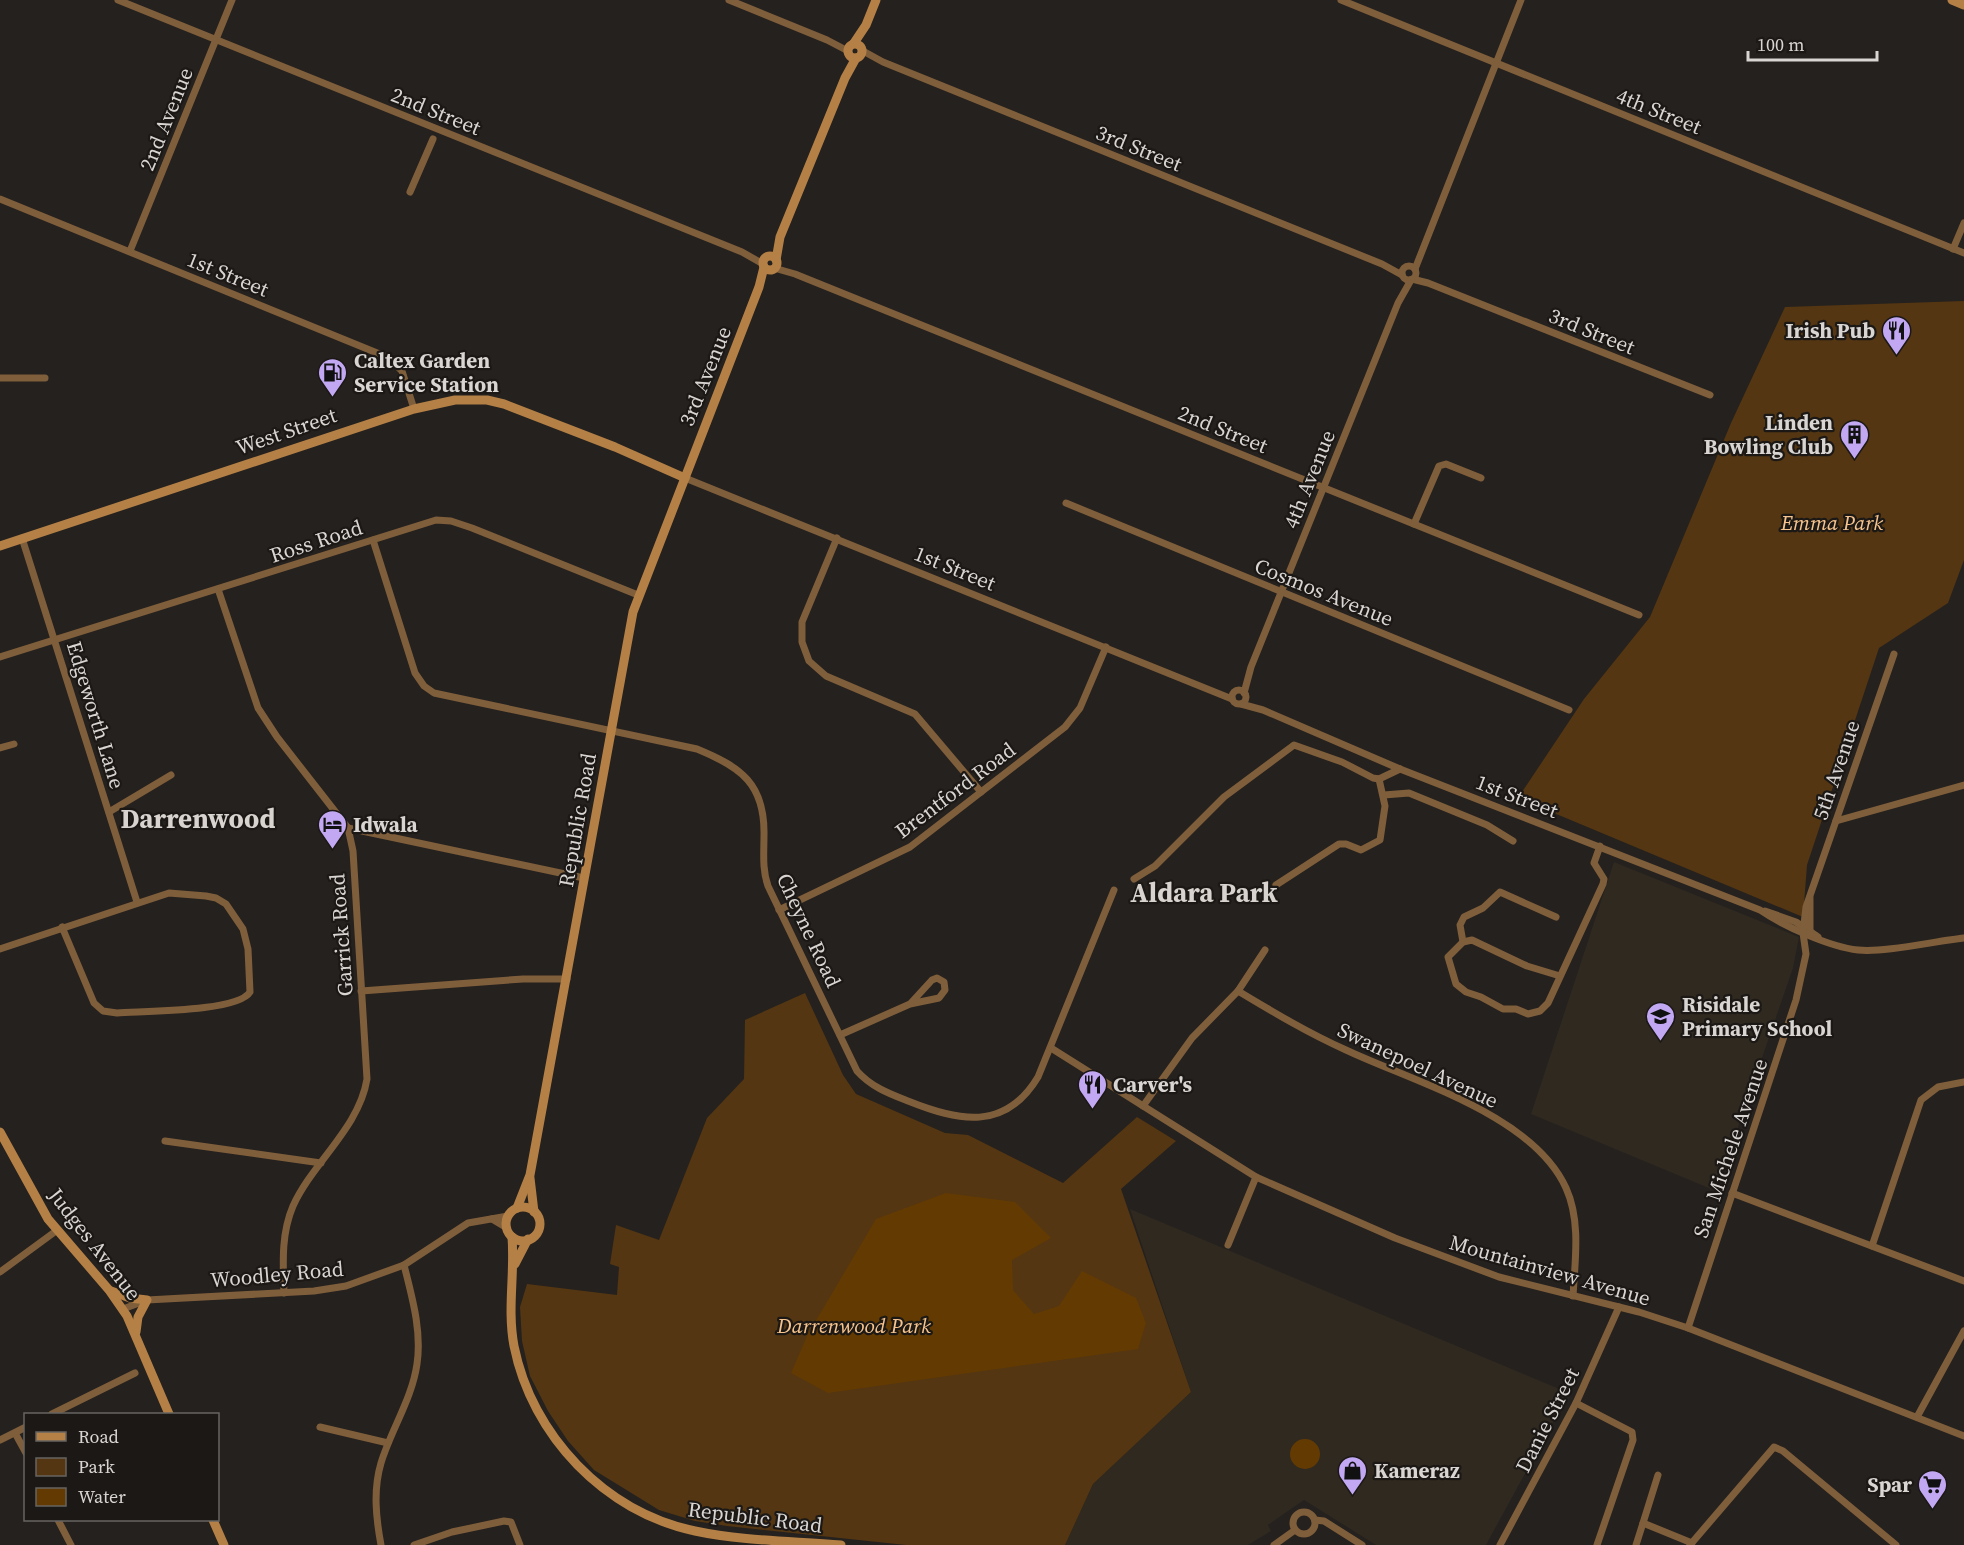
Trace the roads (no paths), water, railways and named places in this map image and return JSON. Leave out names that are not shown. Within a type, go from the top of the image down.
[{"type":"main road","name":"3rd Avenue","points":[[685,478],[876,0]]},
{"type":"main road","points":[[1952,0],[1964,5]]},
{"type":"main road","name":"West Street","points":[[0,546],[414,409],[455,400],[498,402],[615,447],[685,478]]},
{"type":"main road","name":"Republic Road","points":[[517,1208],[530,1175],[627,639],[638,595],[685,478]]},
{"type":"main road","name":"Judges Avenue","points":[[0,1132],[40,1208],[56,1231],[123,1309],[136,1334],[169,1413]]},
{"type":"main road","name":"Republic Road","points":[[530,1175],[534,1212]]},
{"type":"main road","points":[[517,1208],[527,1208],[534,1212],[539,1222],[539,1228],[528,1239],[509,1233],[508,1216],[517,1208]]},
{"type":"main road","name":"Republic Road","points":[[509,1233],[514,1266],[510,1301],[511,1321],[522,1376],[552,1437],[593,1480],[628,1504],[677,1526],[716,1534],[841,1545]]},
{"type":"main road","name":"Republic Road","points":[[514,1266],[528,1239]]},
{"type":"main road","points":[[109,1290],[130,1298],[147,1300],[138,1317],[136,1334]]},
{"type":"main road","points":[[213,1521],[224,1545]]},
{"type":"street","name":"2nd Street","points":[[118,0],[1640,615]]},
{"type":"street","name":"2nd Avenue","points":[[130,251],[232,0]]},
{"type":"street","name":"3rd Street","points":[[729,0],[1710,395]]},
{"type":"street","name":"4th Street","points":[[1341,0],[1964,253]]},
{"type":"street","name":"4th Avenue","points":[[1232,699],[1241,695],[1409,273],[1521,0]]},
{"type":"street","points":[[410,192],[433,139]]},
{"type":"street","name":"1st Street","points":[[0,199],[387,357],[397,364],[404,376],[414,409]]},
{"type":"street","points":[[1953,249],[1964,224]]},
{"type":"street","points":[[0,378],[45,378]]},
{"type":"street","points":[[1414,524],[1439,466],[1446,464],[1481,478]]},
{"type":"street","name":"1st Street","points":[[685,478],[1232,699]]},
{"type":"street","name":"Cosmos Avenue","points":[[1066,503],[1569,710]]},
{"type":"street","name":"Ross Road","points":[[0,657],[424,523],[451,521],[638,595]]},
{"type":"street","name":"Edgeworth Lane","points":[[22,538],[137,902]]},
{"type":"street","points":[[837,538],[802,622],[802,642],[809,661],[826,676],[915,714],[981,792]]},
{"type":"street","name":"Cheyne Road","points":[[373,540],[415,673],[429,690],[449,698],[697,749],[719,758],[737,769],[750,781],[763,809],[765,875],[779,910],[857,1071],[868,1082],[909,1101],[959,1118],[985,1116],[1017,1102],[1032,1087],[1051,1048],[1114,890]]},
{"type":"street","name":"Garrick Road","points":[[218,589],[258,708],[277,737],[348,828],[353,851],[367,1068],[365,1089],[355,1111],[297,1199],[289,1219],[283,1255],[284,1293]]},
{"type":"street","name":"Brentford Road","points":[[779,910],[910,847],[1065,727],[1077,714],[1106,647]]},
{"type":"street","name":"5th Avenue","points":[[1810,897],[1894,654]]},
{"type":"street","name":"1st Street","points":[[1212,690],[1241,695],[1263,710],[1400,769],[1760,910],[1806,933],[1849,949],[1864,951],[1964,938]]},
{"type":"street","points":[[0,748],[14,744]]},
{"type":"street","points":[[1134,879],[1150,871],[1224,797],[1294,745],[1342,762],[1379,779],[1384,795],[1383,836],[1377,843],[1361,850],[1346,844],[1339,844],[1276,885]]},
{"type":"street","points":[[1379,779],[1400,769]]},
{"type":"street","points":[[109,812],[171,775]]},
{"type":"street","points":[[1836,821],[1964,785]]},
{"type":"street","points":[[1384,795],[1409,793],[1487,825],[1513,841]]},
{"type":"street","points":[[348,828],[584,878]]},
{"type":"street","points":[[1560,976],[1527,966],[1476,941],[1462,942],[1448,957],[1456,984],[1466,992],[1503,1009],[1516,1009],[1528,1014],[1540,1011],[1548,1004],[1604,880],[1594,863],[1600,846]]},
{"type":"street","points":[[0,949],[63,927],[137,902],[175,892],[216,898],[226,904],[238,919],[246,938],[251,988],[248,996],[236,1002],[216,1006],[103,1011],[92,999],[63,927]]},
{"type":"street","points":[[1462,942],[1460,925],[1464,917],[1483,908],[1500,892],[1556,917]]},
{"type":"street","name":"San Michele Avenue","points":[[1688,1328],[1796,1000],[1810,897]]},
{"type":"street","points":[[1143,1106],[1192,1038],[1238,991],[1265,950]]},
{"type":"street","points":[[361,991],[567,978]]},
{"type":"street","points":[[840,1035],[910,1004],[942,996],[945,990],[944,982],[937,978],[932,980],[910,1004]]},
{"type":"street","name":"Swanepoel Avenue","points":[[1238,991],[1317,1036],[1469,1104],[1540,1151],[1558,1173],[1573,1208],[1575,1242],[1573,1296]]},
{"type":"street","name":"Mountainview Avenue","points":[[1051,1048],[1256,1177],[1439,1256],[1499,1277],[1619,1307],[1688,1328],[1964,1436]]},
{"type":"street","points":[[1872,1246],[1921,1100],[1938,1087],[1964,1082]]},
{"type":"street","points":[[165,1141],[321,1163]]},
{"type":"street","points":[[1228,1245],[1256,1177]]},
{"type":"street","points":[[1732,1193],[1964,1281]]},
{"type":"street","name":"Woodley Road","points":[[123,1309],[147,1300],[284,1293],[346,1286],[404,1265],[468,1223],[508,1216]]},
{"type":"street","points":[[492,1219],[509,1233]]},
{"type":"street","points":[[0,1272],[56,1231]]},
{"type":"street","points":[[381,1545],[376,1512],[376,1488],[388,1443],[412,1384],[418,1349],[416,1315],[404,1265]]},
{"type":"street","name":"Danie Street","points":[[1501,1545],[1576,1403],[1619,1307]]},
{"type":"street","points":[[1917,1417],[1964,1331]]},
{"type":"street","points":[[54,1413],[135,1373]]},
{"type":"street","points":[[1576,1403],[1632,1432],[1633,1440],[1597,1545]]},
{"type":"street","points":[[320,1427],[388,1443]]},
{"type":"street","points":[[0,1440],[24,1428]]},
{"type":"street","points":[[15,1432],[24,1449]]},
{"type":"street","points":[[1643,1523],[1691,1544],[1766,1454],[1774,1448],[1783,1451],[1896,1545]]},
{"type":"street","points":[[1636,1545],[1658,1475]]},
{"type":"street","points":[[1300,1513],[1311,1514],[1315,1520],[1315,1527],[1310,1533],[1303,1535],[1295,1530],[1293,1521],[1300,1513]]},
{"type":"street","points":[[1315,1520],[1324,1521],[1362,1545]]},
{"type":"street","points":[[59,1521],[71,1545]]},
{"type":"street","points":[[414,1545],[452,1532],[504,1521],[511,1522],[520,1545]]},
{"type":"street","points":[[1274,1545],[1295,1530]]},
{"type":"water","points":[[946,1193],[1015,1202],[1051,1238],[1012,1260],[1013,1290],[1034,1314],[1059,1306],[1082,1271],[1136,1298],[1146,1323],[1138,1349],[828,1393],[791,1373],[808,1334],[876,1219]]},
{"type":"water","points":[[1305,1439],[1316,1443],[1320,1454],[1316,1465],[1305,1469],[1294,1465],[1290,1454],[1294,1443]]},
{"type":"place","name":"Irish Pub","points":[[1896,356]]},
{"type":"place","name":"Caltex Garden Service Station","points":[[333,398]]},
{"type":"place","name":"Linden Bowling Club","points":[[1854,460]]},
{"type":"place","name":"Idwala","points":[[332,850]]},
{"type":"place","name":"Risidale Primary School","points":[[1661,1042]]},
{"type":"place","name":"Carver's","points":[[1092,1110]]},
{"type":"place","name":"Kameraz","points":[[1353,1496]]},
{"type":"place","name":"Spar","points":[[1933,1510]]},
{"type":"district","name":"Darrenwood","points":[[198,818]]},
{"type":"district","name":"Aldara Park","points":[[1204,892]]},
{"type":"park label","name":"Emma Park","points":[[1832,522]]},
{"type":"park label","name":"Darrenwood Park","points":[[854,1325]]}]
